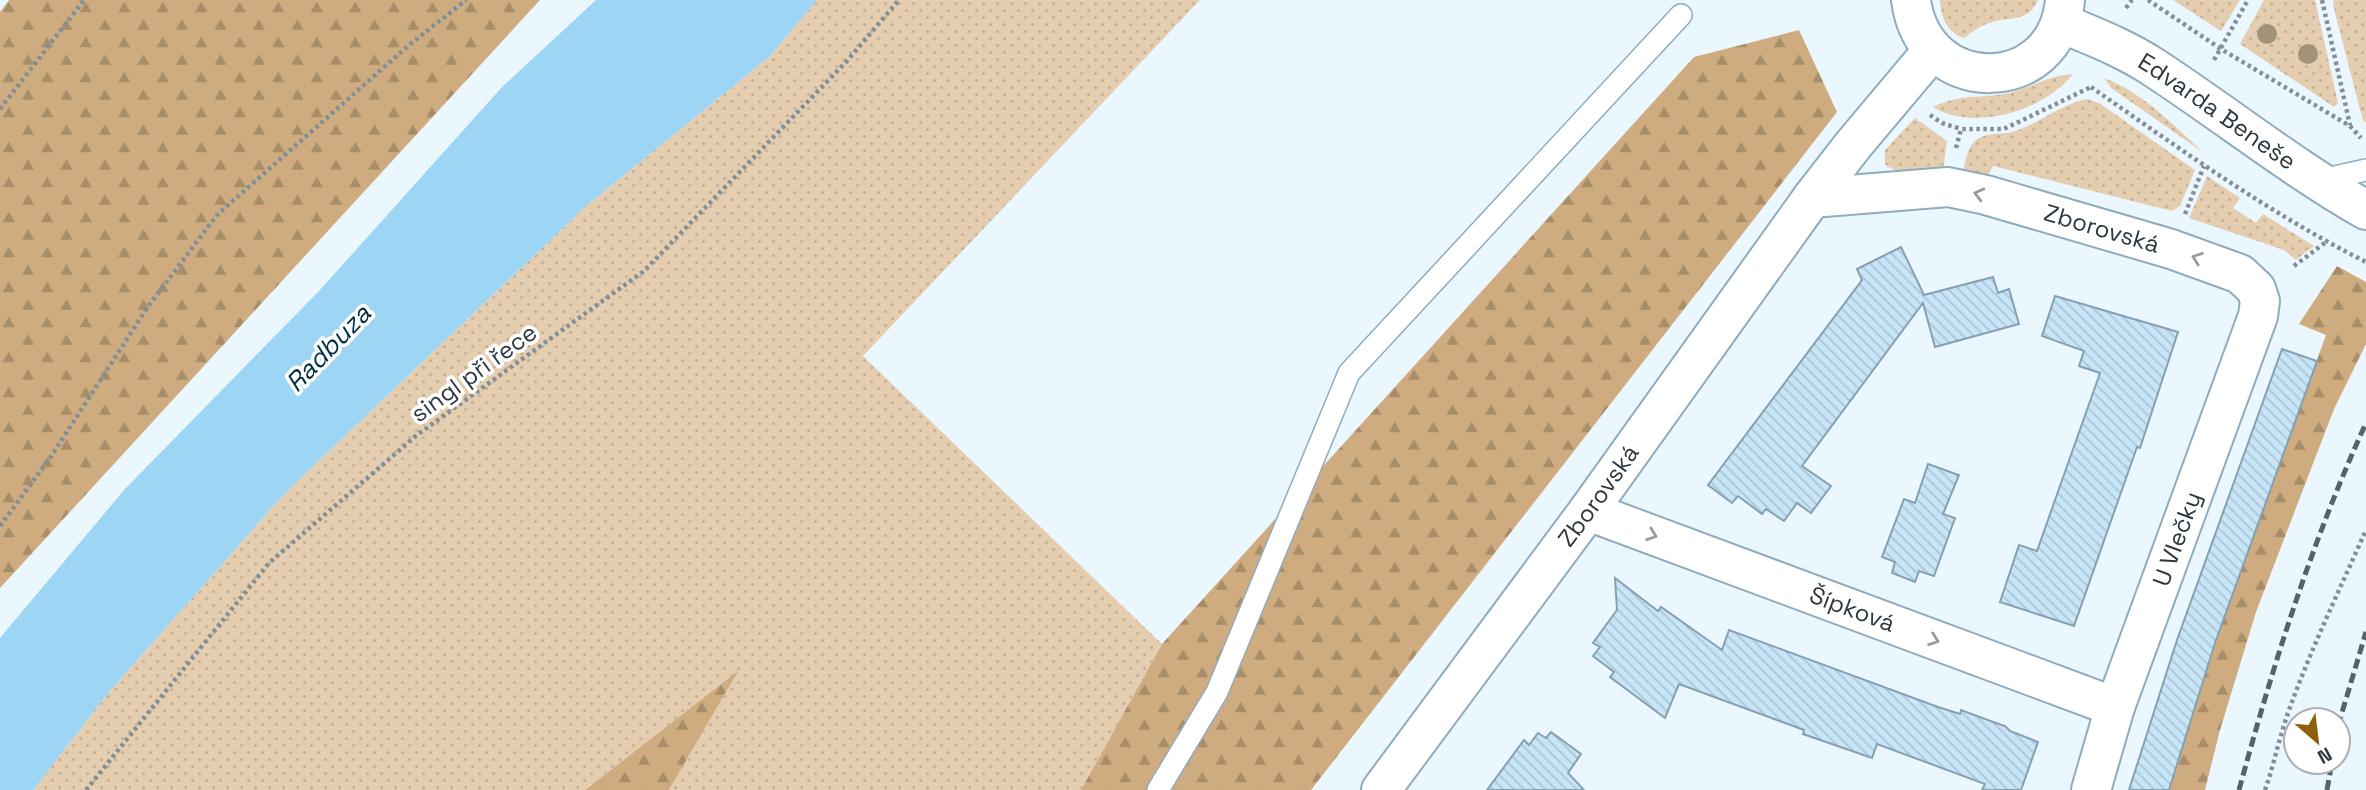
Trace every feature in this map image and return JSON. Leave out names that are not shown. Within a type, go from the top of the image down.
[{"type":"street","points":[[1911,0],[1917,27],[1933,50],[1948,62],[1966,70],[1985,73],[2004,72],[2023,65],[2039,54],[2052,40],[2063,11]]},
{"type":"street","name":"Edvarda Beneše","points":[[2063,11],[2152,66],[2316,181],[2366,210]]},
{"type":"street","name":"Zborovská","points":[[1381,790],[1588,512],[1812,198],[1933,50]]},
{"type":"street","name":"Zborovská","points":[[1812,198],[1948,187],[2171,249],[2240,274],[2256,289]]},
{"type":"street","name":"U Vlečky","points":[[2091,790],[2115,707],[2258,316],[2260,301],[2256,289]]},
{"type":"street","name":"Šípková","points":[[1588,512],[2115,707]]},
{"type":"lane","points":[[1158,790],[1217,692],[1349,373],[1681,15]]},
{"type":"lane","points":[[2316,181],[2366,170]]},
{"type":"path","points":[[0,108],[84,0]]},
{"type":"path","points":[[0,526],[50,458],[147,308],[217,215],[408,46],[466,0]]},
{"type":"path","name":"singl při řece","points":[[86,790],[269,563],[416,435],[644,271],[846,62],[899,0]]},
{"type":"path","points":[[2148,0],[2221,49],[2350,125],[2366,144]]},
{"type":"path","points":[[2193,95],[2248,0]]},
{"type":"path","points":[[2322,0],[2350,125]]},
{"type":"path","points":[[2091,87],[2204,166],[2326,242],[2366,262]]},
{"type":"path","points":[[2171,249],[2204,166]]},
{"type":"path","points":[[2294,265],[2326,242]]},
{"type":"path","points":[[2265,790],[2277,758],[2287,715],[2321,630],[2366,530]]},
{"type":"shaded area","points":[[817,0],[1200,0],[863,356],[1162,644],[1081,790],[669,790],[737,672],[585,790],[33,790],[108,693],[285,493],[585,207],[770,56]]},
{"type":"shaded area","points":[[1940,0],[2038,0],[2024,16],[1989,23],[1964,38],[1949,28]]},
{"type":"shaded area","points":[[2173,0],[2240,0],[2221,31]]},
{"type":"shaded area","points":[[2264,0],[2315,0],[2338,103],[2334,107],[2240,44]]},
{"type":"shaded area","points":[[2334,0],[2366,0],[2366,122],[2363,121],[2333,5]]},
{"type":"shaded area","points":[[2073,74],[2045,98],[2008,114],[1968,118],[1933,107],[1962,98],[2009,93]]},
{"type":"shaded area","points":[[2104,78],[2119,84],[2145,101],[2204,153],[2111,88]]},
{"type":"shaded area","points":[[2087,99],[2099,103],[2195,170],[2180,206],[2172,211],[1993,166],[1986,179],[1963,171],[1970,147],[1979,138],[2022,129],[2068,105]]},
{"type":"shaded area","points":[[1915,118],[1947,141],[1943,170],[1904,172],[1885,164],[1885,150]]},
{"type":"shaded area","points":[[2207,176],[2240,198],[2233,208],[2256,223],[2263,214],[2314,246],[2296,260],[2284,250],[2189,218]]},
{"type":"green space","points":[[9,0],[540,0],[0,588],[0,12]]},
{"type":"green space","points":[[1799,30],[1837,112],[1311,790],[1081,790],[1162,644],[1694,57]]},
{"type":"green space","points":[[2337,266],[2366,282],[2366,344],[2334,409],[2256,612],[2220,730],[2205,790],[2169,790],[2217,638],[2326,335],[2299,324]]},
{"type":"green space","points":[[738,671],[669,790],[585,790]]},
{"type":"water","name":"Radbuza","points":[[596,0],[817,0],[770,56],[585,207],[285,493],[108,693],[33,790],[0,790],[0,638],[124,490],[319,291],[503,86]]},
{"type":"building","points":[[1901,247],[1924,295],[1993,277],[1998,293],[2009,289],[2019,324],[1935,347],[1923,303],[1802,466],[1831,486],[1811,513],[1797,503],[1784,521],[1766,509],[1762,514],[1738,496],[1732,503],[1708,485],[1862,280],[1857,269]]},
{"type":"building","points":[[2055,296],[2178,332],[2140,448],[2137,447],[2074,626],[2000,602],[2019,545],[2037,551],[2100,373],[2079,366],[2084,351],[2042,336]]},
{"type":"building","points":[[2282,349],[2317,361],[2215,643],[2169,790],[2129,790],[2177,640]]},
{"type":"building","points":[[1928,464],[1959,475],[1943,514],[1955,518],[1934,576],[1919,571],[1915,582],[1892,573],[1895,562],[1882,557],[1904,499],[1915,503]]},
{"type":"building","points":[[1615,578],[1658,611],[1661,607],[1722,650],[1729,630],[1938,707],[1960,714],[1961,710],[2005,726],[2010,731],[2038,742],[2021,790],[1982,790],[1985,784],[1877,744],[1872,758],[1803,734],[1804,730],[1679,684],[1665,718],[1610,677],[1614,672],[1593,656],[1600,647],[1593,643],[1617,610]]},
{"type":"building","points":[[1551,732],[1581,754],[1568,773],[1584,790],[1487,790],[1524,740],[1529,745],[1538,733],[1546,738]]},
{"type":"railway","points":[[2239,790],[2295,604],[2328,513],[2366,423]]},
{"type":"railway","points":[[2344,706],[2366,632]]},
{"type":"railway","points":[[2327,790],[2330,776]]}]
